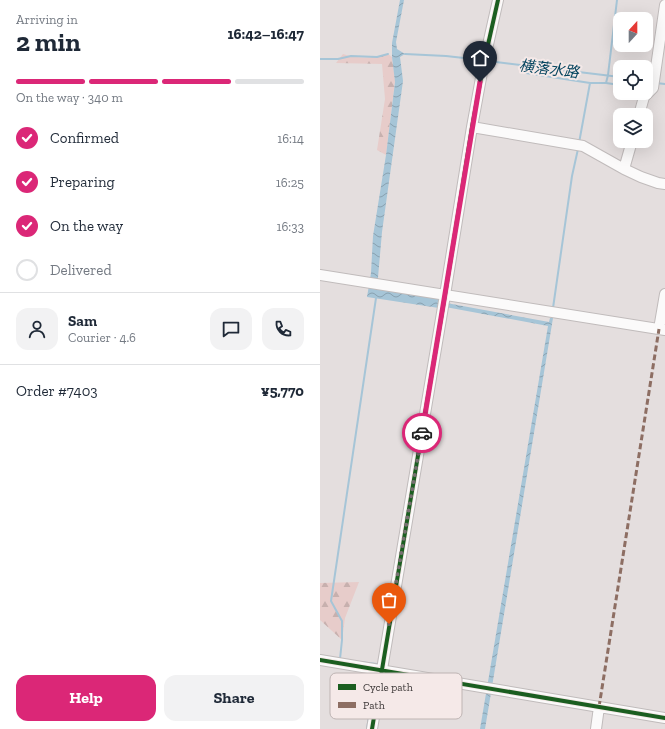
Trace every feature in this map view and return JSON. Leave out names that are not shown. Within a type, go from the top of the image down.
[{"type":"street","points":[[377,673],[445,295],[472,127],[483,67],[498,0]]},
{"type":"street","points":[[641,108],[644,97],[652,88],[655,77],[665,5]]},
{"type":"street","points":[[472,127],[579,145],[641,177],[665,184]]},
{"type":"street","points":[[624,169],[630,148]]},
{"type":"street","points":[[320,275],[662,330],[665,294]]},
{"type":"street","points":[[320,660],[395,673]]},
{"type":"street","points":[[462,684],[665,718]]},
{"type":"street","points":[[596,729],[599,707]]},
{"type":"street","points":[[372,729],[373,719]]},
{"type":"green space","points":[[343,54],[354,57],[366,57],[388,54],[392,57],[395,81],[386,155],[377,150],[385,99],[382,64],[336,63]]},
{"type":"green space","points":[[359,582],[345,618],[342,640],[320,620],[320,583]]},
{"type":"water","points":[[400,0],[404,0],[396,42],[397,49],[405,54],[400,57],[403,81],[382,232],[377,289],[441,299],[441,302],[549,322],[550,318],[553,318],[485,729],[480,729],[548,326],[440,306],[439,308],[367,297],[371,273],[373,236],[386,155],[395,82],[392,43]]},
{"type":"waterway","points":[[579,143],[590,83],[606,83],[617,0]]},
{"type":"waterway","name":"横落水路","points":[[320,59],[338,59],[351,56],[377,57],[388,54]]},
{"type":"waterway","name":"横落水路","points":[[405,54],[482,60]]},
{"type":"waterway","name":"横落水路","points":[[488,61],[613,76]]},
{"type":"waterway","points":[[526,73],[590,83]]},
{"type":"waterway","points":[[606,83],[613,84]]},
{"type":"waterway","name":"横落水路","points":[[656,83],[665,84]]},
{"type":"waterway","points":[[553,308],[572,176],[578,149]]},
{"type":"waterway","points":[[342,659],[340,659],[342,621],[331,601],[376,298]]},
{"type":"waterway","points":[[360,662],[377,664],[377,666]]},
{"type":"waterway","points":[[367,729],[369,719]]},
{"type":"marked path","points":[[599,707],[659,329]]},
{"type":"cycle path","points":[[381,673],[472,127],[483,67],[498,0]]},
{"type":"cycle path","points":[[320,660],[397,673]]},
{"type":"cycle path","points":[[462,684],[665,718]]},
{"type":"cycle path","points":[[372,729],[374,719]]},
{"type":"way so far","points":[[389,624],[422,433]]},
{"type":"route","points":[[422,433],[480,82]]}]
